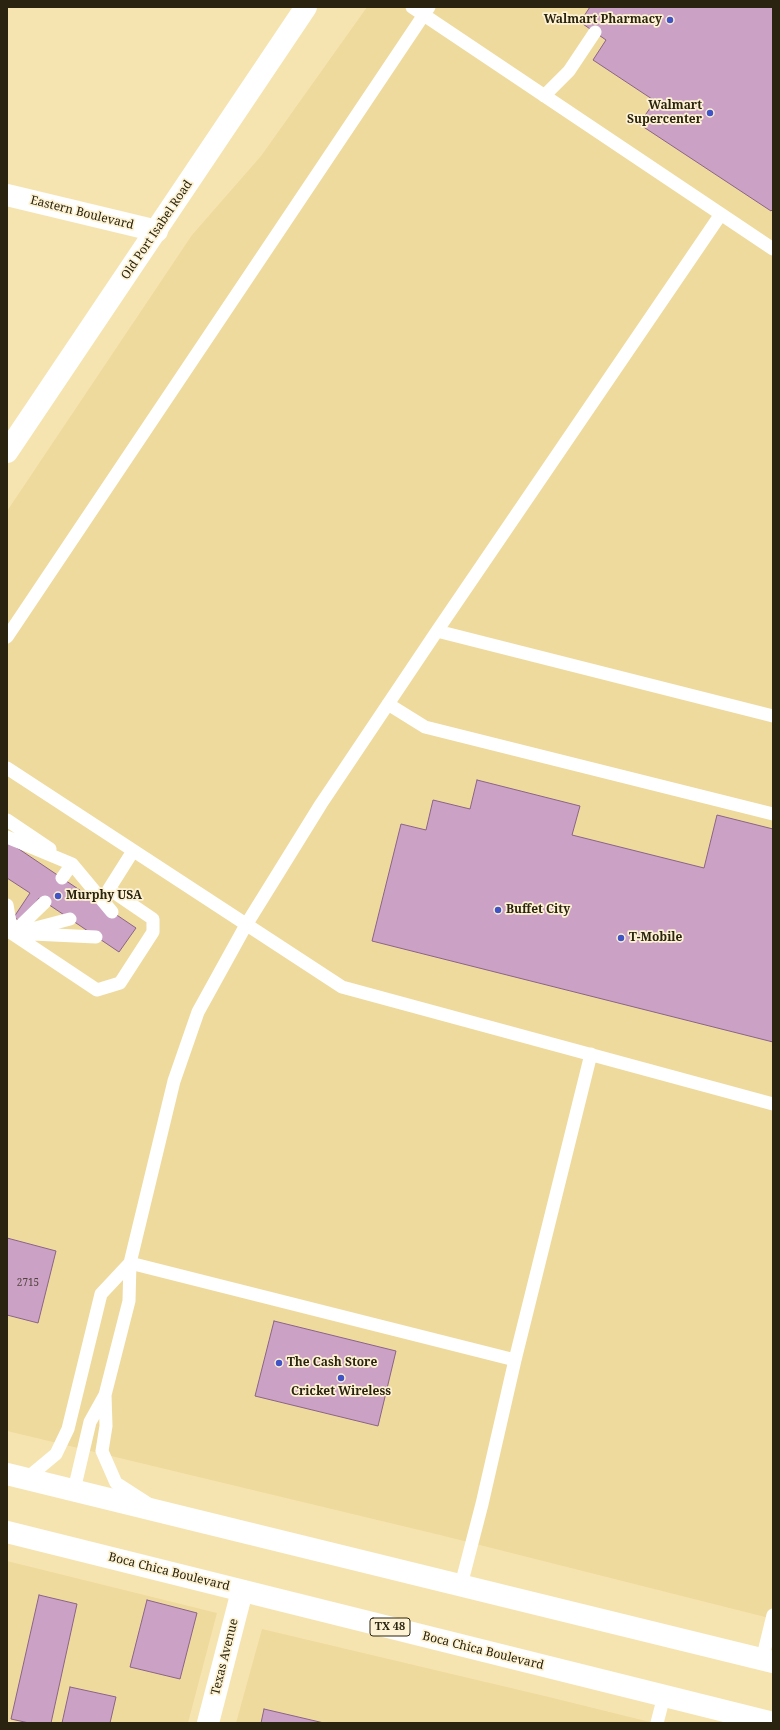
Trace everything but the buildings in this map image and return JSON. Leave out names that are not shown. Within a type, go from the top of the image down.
[{"type":"main road","name":"Old Port Isabel Road","points":[[7,452],[157,231],[306,7]]},
{"type":"main road","name":"Eastern Boulevard","points":[[7,195],[157,231]]},
{"type":"main road","points":[[17,1476],[767,1661]]},
{"type":"main road","name":"Boca Chica Boulevard","points":[[7,1532],[773,1723]]},
{"type":"main road","name":"Texas Avenue","points":[[208,1723],[242,1591]]},
{"type":"lane","points":[[412,7],[427,11],[544,96],[773,249]]},
{"type":"lane","points":[[7,637],[427,11]]},
{"type":"lane","points":[[544,96],[569,71],[595,32]]},
{"type":"lane","points":[[74,1490],[90,1422],[105,1395],[129,1301],[130,1263],[174,1081],[198,1012],[246,925],[321,804],[436,631],[721,214]]},
{"type":"lane","points":[[436,631],[773,716]]},
{"type":"lane","points":[[388,704],[425,727],[773,814]]},
{"type":"lane","points":[[7,768],[133,852],[342,987],[773,1104]]},
{"type":"lane","points":[[7,820],[153,919],[153,932],[120,983],[96,990],[9,928],[7,905]]},
{"type":"lane","points":[[7,837],[72,864],[112,912]]},
{"type":"lane","points":[[19,849],[72,864],[87,895]]},
{"type":"lane","points":[[109,889],[133,852]]},
{"type":"lane","points":[[62,878],[72,864]]},
{"type":"lane","points":[[9,928],[45,902]]},
{"type":"lane","points":[[9,928],[70,919]]},
{"type":"lane","points":[[9,928],[96,937]]},
{"type":"lane","points":[[460,1585],[482,1504],[515,1360],[591,1054]]},
{"type":"lane","points":[[130,1263],[515,1360]]},
{"type":"lane","points":[[17,1476],[56,1454],[68,1429],[101,1294],[130,1263]]},
{"type":"lane","points":[[105,1395],[106,1426],[102,1451],[116,1483],[158,1511]]},
{"type":"lane","points":[[767,1661],[773,1615]]},
{"type":"lane","points":[[658,1723],[664,1696]]},
{"type":"shaded area","points":[[367,7],[773,7],[773,1619],[444,1536],[7,1431],[7,511],[192,235],[261,156]]},
{"type":"shaded area","points":[[7,1561],[217,1613],[188,1723],[19,1723],[7,1720]]},
{"type":"shaded area","points":[[262,1629],[549,1697],[654,1723],[236,1723]]},
{"type":"place","name":"Walmart Pharmacy","points":[[670,20]]},
{"type":"place","name":"Walmart Supercenter","points":[[710,113]]},
{"type":"place","name":"Murphy USA","points":[[58,896]]},
{"type":"place","name":"Buffet City","points":[[498,910]]},
{"type":"place","name":"T-Mobile","points":[[621,938]]},
{"type":"place","name":"The Cash Store","points":[[279,1363]]},
{"type":"place","name":"Cricket Wireless","points":[[341,1378]]}]
